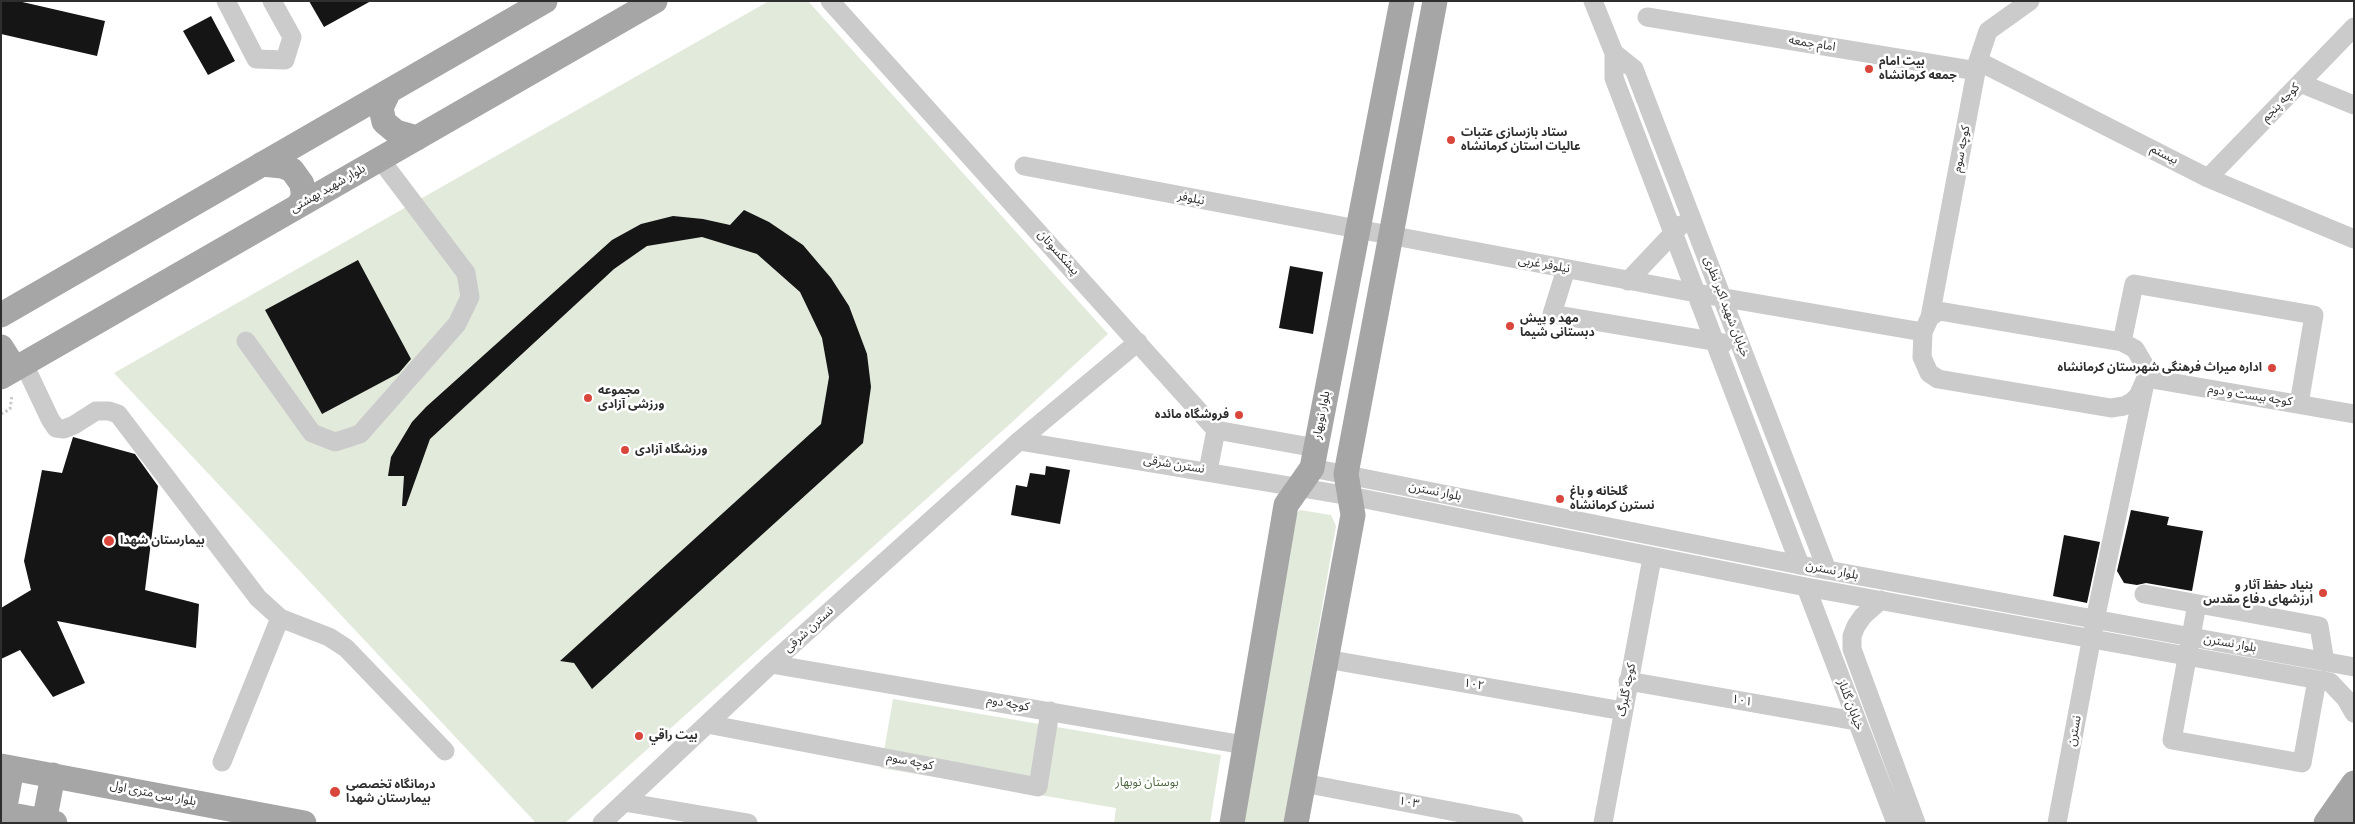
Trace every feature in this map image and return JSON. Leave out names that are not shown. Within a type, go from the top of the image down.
[{"type":"main road","points":[[1,314],[545,1]]},
{"type":"main road","name":"بلوار شهید بهشتی","points":[[13,370],[655,1]]},
{"type":"main road","name":"بلوار نوبهار","points":[[1232,823],[1286,504],[1309,468],[1358,230],[1402,1]]},
{"type":"main road","points":[[1296,823],[1353,515],[1348,485],[1435,1]]},
{"type":"main road","points":[[389,92],[381,108],[384,122],[396,132],[417,138]]},
{"type":"main road","points":[[262,164],[282,166],[292,170],[302,184],[303,198],[298,206]]},
{"type":"main road","points":[[1,347],[13,370]]},
{"type":"main road","points":[[7,766],[2,816],[48,822],[53,775]]},
{"type":"main road","name":"بلوار سی متری اول","points":[[7,766],[304,823]]},
{"type":"main road","points":[[2326,823],[2354,783]]},
{"type":"main road","points":[[2351,823],[2354,819]]},
{"type":"street","points":[[226,1],[256,59],[285,60],[292,38],[272,1]]},
{"type":"street","name":"پیشکسوتان","points":[[830,1],[1216,430]]},
{"type":"street","name":"کوچه سوم","points":[[2030,1],[1988,31],[1977,66],[1922,357],[1928,373],[1938,378],[2111,408],[2124,406],[2132,402],[2138,396],[2146,378]]},
{"type":"street","name":"خیابان شهید اکبر نظری","points":[[1589,2],[1614,53],[1634,69],[1827,570]]},
{"type":"street","name":"امام جمعه","points":[[1647,17],[1977,66]]},
{"type":"street","name":"کوچه پنجم","points":[[2208,178],[2354,27]]},
{"type":"street","name":"خیابان شهید اکبر نظری","points":[[1614,53],[1614,78],[1800,565]]},
{"type":"street","name":"بیستم","points":[[1977,66],[2208,178],[2354,239]]},
{"type":"street","points":[[2300,83],[2354,105]]},
{"type":"street","points":[[246,341],[312,433],[335,442],[360,434],[458,324],[470,297],[466,273],[380,159]]},
{"type":"street","name":"نیلوفر","points":[[1024,166],[1392,237]]},
{"type":"street","points":[[1628,281],[1690,215]]},
{"type":"street","name":"نیلوفر غربی","points":[[1392,237],[1723,298],[1927,325],[1939,311],[2122,342]]},
{"type":"street","points":[[1566,269],[1552,314],[1740,345]]},
{"type":"street","points":[[2146,378],[2145,366],[2141,357],[2134,349],[2122,342],[2134,284],[2314,316],[2300,404]]},
{"type":"street","name":"نسترن شرقی","points":[[602,823],[771,664],[1019,440],[1138,342]]},
{"type":"street","points":[[13,370],[56,428],[64,429],[74,425],[96,411],[109,410],[118,414],[258,598],[280,618],[329,636],[346,648],[445,751]]},
{"type":"street","name":"کوچه بیست و دوم","points":[[2146,378],[2354,414]]},
{"type":"street","name":"نسترن","points":[[2057,823],[2095,620],[2146,378]]},
{"type":"street","points":[[1208,471],[1216,430],[1309,468]]},
{"type":"street","name":"نسترن شرقی","points":[[1019,440],[1208,471],[1309,468]]},
{"type":"street","name":"بلوار نسترن","points":[[1309,468],[1348,485],[1652,558],[2324,681]]},
{"type":"street","name":"بلوار نسترن","points":[[1348,485],[1800,565],[2354,667]]},
{"type":"street","name":"کوچه گلبرگ","points":[[1603,823],[1652,558]]},
{"type":"street","name":"خیابان گلناز","points":[[1806,587],[1896,823]]},
{"type":"street","points":[[2144,594],[2319,626],[2325,662]]},
{"type":"street","name":"خیابان گلناز","points":[[1881,600],[1863,616],[1856,626],[1852,636],[1852,649],[1916,823]]},
{"type":"street","points":[[2197,604],[2172,740],[2302,763],[2324,681],[2346,699],[2354,713]]},
{"type":"street","points":[[222,762],[280,618]]},
{"type":"street","name":"۱۰۲","points":[[1326,658],[1623,710]]},
{"type":"street","name":"کوچه دوم","points":[[771,664],[1244,745]]},
{"type":"street","name":"۱۰۱","points":[[1628,681],[1856,721]]},
{"type":"street","name":"کوچه سوم","points":[[707,724],[1038,787],[1050,712]]},
{"type":"street","name":"۱۰۳","points":[[1303,783],[1514,823]]},
{"type":"street","points":[[624,802],[748,823]]},
{"type":"path","points":[[1,414],[10,409]]},
{"type":"green space","name":"مجموعه ورزشی آزادی","points":[[769,1],[808,1],[1108,334],[565,823],[536,823],[114,373]]},
{"type":"green space","points":[[1300,510],[1331,515],[1336,526],[1285,823],[1241,823],[1292,518]]},
{"type":"green space","name":"بوستان نوبهار","points":[[893,699],[1221,755],[1210,823],[1114,823],[1116,808],[881,768]]},
{"type":"building","points":[[1,1],[18,1],[105,21],[97,56],[1,34]]},
{"type":"building","points":[[309,1],[371,1],[324,27]]},
{"type":"building","points":[[211,16],[235,61],[208,75],[183,31]]},
{"type":"building","points":[[744,210],[769,222],[803,245],[831,278],[849,306],[867,354],[871,387],[863,443],[592,689],[574,663],[560,661],[821,424],[829,377],[822,338],[800,292],[757,254],[702,237],[647,246],[614,269],[430,439],[406,506],[402,506],[404,476],[388,476],[391,457],[412,422],[426,407],[612,240],[641,224],[673,216],[703,219],[730,225]]},
{"type":"building","points":[[358,260],[411,359],[399,373],[322,414],[265,310]]},
{"type":"building","points":[[1290,266],[1323,272],[1313,334],[1279,328]]},
{"type":"building","points":[[73,437],[135,454],[158,486],[145,590],[199,604],[196,648],[57,621],[85,683],[53,697],[20,650],[1,659],[1,608],[31,590],[24,561],[42,470],[62,473]]},
{"type":"building","points":[[1046,466],[1070,470],[1060,524],[1011,515],[1016,485],[1027,487],[1030,473],[1045,475]]},
{"type":"building","points":[[2131,510],[2169,517],[2167,525],[2203,531],[2192,591],[2146,583],[2137,585],[2124,583],[2117,571]]},
{"type":"building","points":[[2064,535],[2100,542],[2087,603],[2053,596]]},
{"type":"place","name":"بیت امام جمعه کرمانشاه","points":[[1869,69]]},
{"type":"place","name":"ستاد بازسازی عتبات عالیات استان کرمانشاه","points":[[1451,140]]},
{"type":"place","name":"مهد و پیش دبستانی شیما","points":[[1510,326]]},
{"type":"place","name":"اداره میراث فرهنگی شهرستان کرمانشاه","points":[[2272,368]]},
{"type":"place","name":"مجموعه ورزشی آزادی","points":[[588,398]]},
{"type":"place","name":"فروشگاه مائده","points":[[1239,415]]},
{"type":"place","name":"ورزشگاه آزادی","points":[[625,450]]},
{"type":"place","name":"گلخانه و باغ نسترن کرمانشاه","points":[[1560,499]]},
{"type":"place","name":"بیمارستان شهدا","points":[[109,541]]},
{"type":"place","name":"بنیاد حفظ آثار و ارزشهای دفاع مقدس","points":[[2323,593]]},
{"type":"place","name":"بيت راقي","points":[[639,736]]},
{"type":"place","name":"درمانگاه تخصصی بیمارستان شهدا","points":[[335,792]]}]
